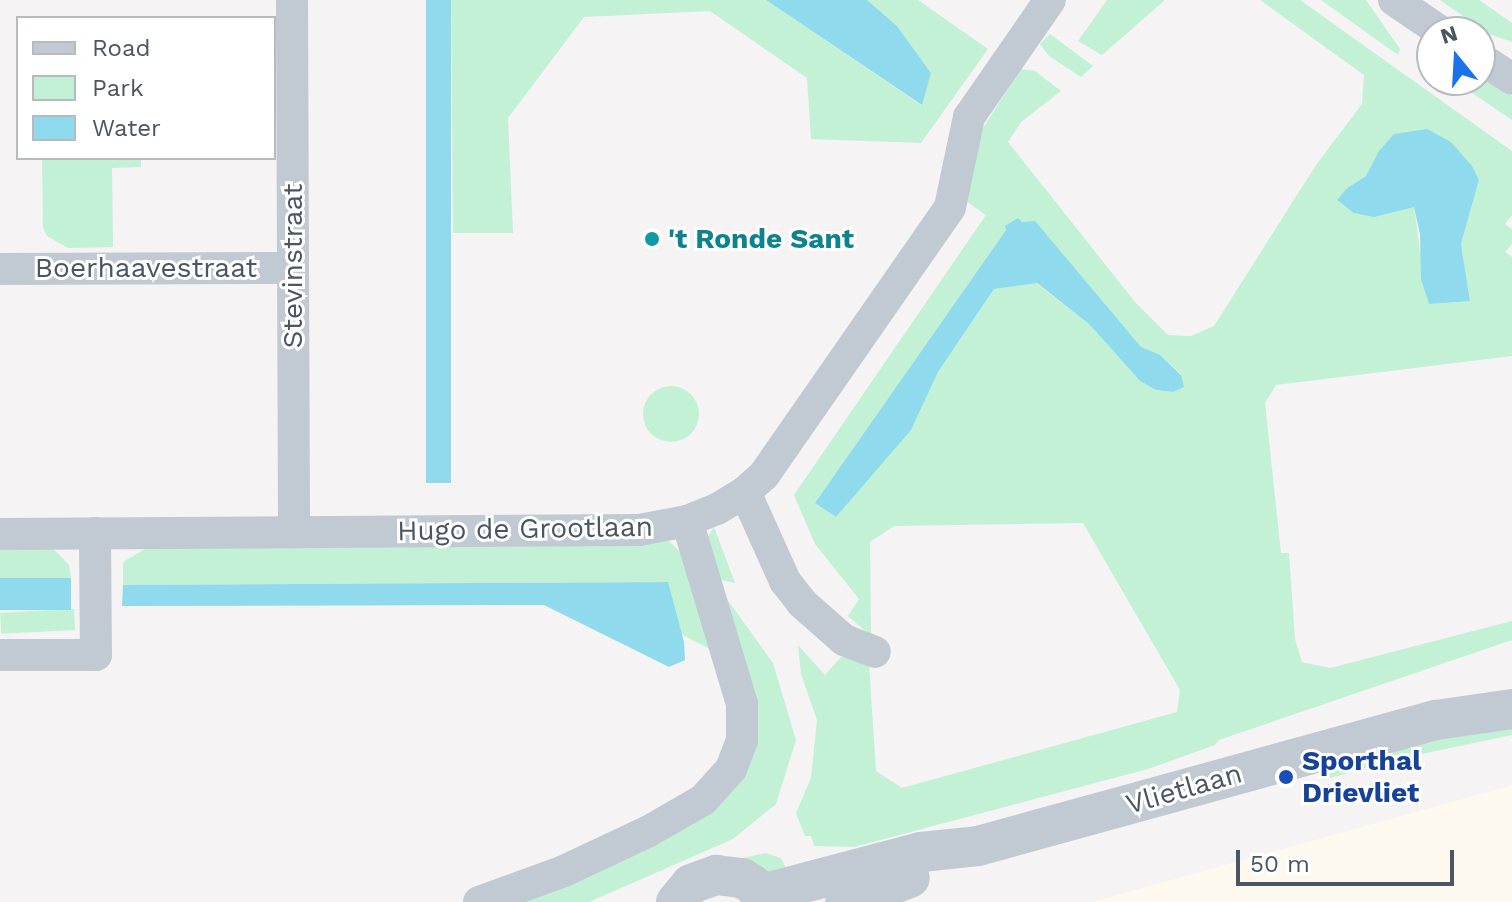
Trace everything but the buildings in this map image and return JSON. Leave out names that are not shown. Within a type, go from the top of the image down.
[{"type":"street","name":"Stevinstraat","points":[[292,0],[294,532]]},
{"type":"street","name":"Hugo de Grootlaan","points":[[0,534],[639,530],[687,521],[745,492],[771,466],[950,207],[969,117],[1050,0]]},
{"type":"street","points":[[1394,0],[1418,16]]},
{"type":"street","name":"Boerhaavestraat","points":[[0,269],[293,268]]},
{"type":"street","points":[[745,492],[785,581],[802,603],[844,640],[875,652]]},
{"type":"street","points":[[479,902],[564,871],[649,831],[703,800],[731,769],[742,740],[742,704],[687,521]]},
{"type":"street","points":[[0,655],[96,655],[95,533]]},
{"type":"street","name":"Vlietlaan","points":[[1436,720],[1480,698],[1512,688]]},
{"type":"street","name":"Vlietlaan","points":[[765,898],[921,852],[978,846],[1436,720],[1512,709]]},
{"type":"street","name":"Vlietlaan","points":[[845,902],[930,871],[978,846]]},
{"type":"street","points":[[676,902],[691,884],[716,875],[742,878],[765,898]]},
{"type":"shaded area","points":[[1512,785],[1512,902],[1092,902]]},
{"type":"green space","points":[[451,0],[766,0],[921,105],[931,73],[897,26],[867,0],[918,0],[988,49],[921,143],[811,139],[807,78],[710,11],[584,17],[508,118],[513,233],[453,233]]},
{"type":"green space","points":[[1107,0],[1165,0],[1102,55],[1078,41]]},
{"type":"green space","points":[[1260,0],[1300,0],[1416,83],[1416,96],[1435,96],[1512,151],[1512,215],[1505,224],[1512,229],[1512,244],[1505,252],[1512,257],[1512,356],[1276,385],[1265,403],[1281,553],[1289,553],[1295,639],[1302,662],[1330,668],[1512,621],[1512,640],[1219,740],[1215,745],[1148,769],[854,847],[814,846],[811,836],[805,836],[796,813],[811,778],[817,720],[801,674],[798,645],[825,675],[842,656],[869,664],[876,771],[902,788],[1177,712],[1180,690],[1083,523],[894,526],[870,542],[871,636],[848,616],[859,599],[815,544],[794,495],[986,215],[967,202],[981,131],[1021,69],[1035,71],[1061,91],[1021,122],[1008,142],[1135,302],[1168,335],[1191,336],[1214,326],[1316,165],[1362,104],[1364,75]],"holes":[[[1366,176],[1479,180],[1461,244],[1470,301],[1420,252],[1414,206],[1396,210],[1337,201],[1347,188]],[[1006,230],[1088,288],[1141,348],[1160,355],[1181,374],[1173,392],[1156,390],[1140,381],[1089,324],[1036,283],[994,289],[938,372],[910,430],[836,517],[816,502]]]},
{"type":"green space","points":[[1321,0],[1366,0],[1400,49],[1398,55]]},
{"type":"green space","points":[[1440,0],[1479,0],[1512,23],[1512,42],[1496,36],[1496,16],[1463,16]]},
{"type":"green space","points":[[1050,34],[1093,66],[1081,77],[1049,56],[1040,44]]},
{"type":"green space","points":[[1496,85],[1512,96],[1512,120],[1477,96],[1496,96]]},
{"type":"green space","points":[[42,160],[141,160],[141,167],[112,168],[113,247],[68,248],[47,236],[43,228]]},
{"type":"green space","points":[[671,386],[691,394],[699,414],[691,434],[671,442],[651,434],[643,414],[651,394]]},
{"type":"green space","points":[[714,527],[735,583],[721,580],[703,544]]},
{"type":"green space","points":[[669,541],[684,556],[710,649],[681,634],[667,582],[123,585],[123,562],[145,549]]},
{"type":"green space","points":[[52,547],[69,565],[71,578],[0,578],[0,548]]},
{"type":"green space","points":[[727,599],[773,663],[796,740],[776,804],[733,839],[589,902],[511,902],[735,779]]},
{"type":"green space","points":[[74,609],[75,630],[1,634],[0,613]]},
{"type":"green space","points":[[1512,717],[1512,735],[1398,759],[1323,780],[1320,767]]},
{"type":"green space","points":[[765,853],[781,858],[791,878],[775,883],[734,860]]},
{"type":"water","points":[[426,0],[451,0],[451,483],[426,483]]},
{"type":"water","points":[[766,0],[867,0],[897,26],[931,73],[922,105]]},
{"type":"water","points":[[1427,129],[1451,142],[1472,166],[1479,180],[1461,244],[1470,301],[1429,304],[1421,279],[1420,234],[1414,207],[1374,217],[1354,213],[1337,200],[1347,188],[1366,176],[1379,151],[1394,134]]},
{"type":"water","points":[[1018,218],[1022,222],[1035,221],[1141,347],[1160,355],[1181,375],[1184,387],[1173,392],[1156,390],[1140,381],[1089,324],[1037,283],[994,289],[938,372],[911,430],[836,517],[815,503],[1006,230],[1005,226]]},
{"type":"water","points":[[0,578],[71,578],[71,610],[0,610]]},
{"type":"water","points":[[668,582],[684,642],[685,660],[669,667],[544,605],[122,606],[123,585]]},
{"type":"place","name":"'t Ronde Sant","points":[[652,239]]},
{"type":"place","name":"Sporthal Drievliet","points":[[1286,777]]}]
